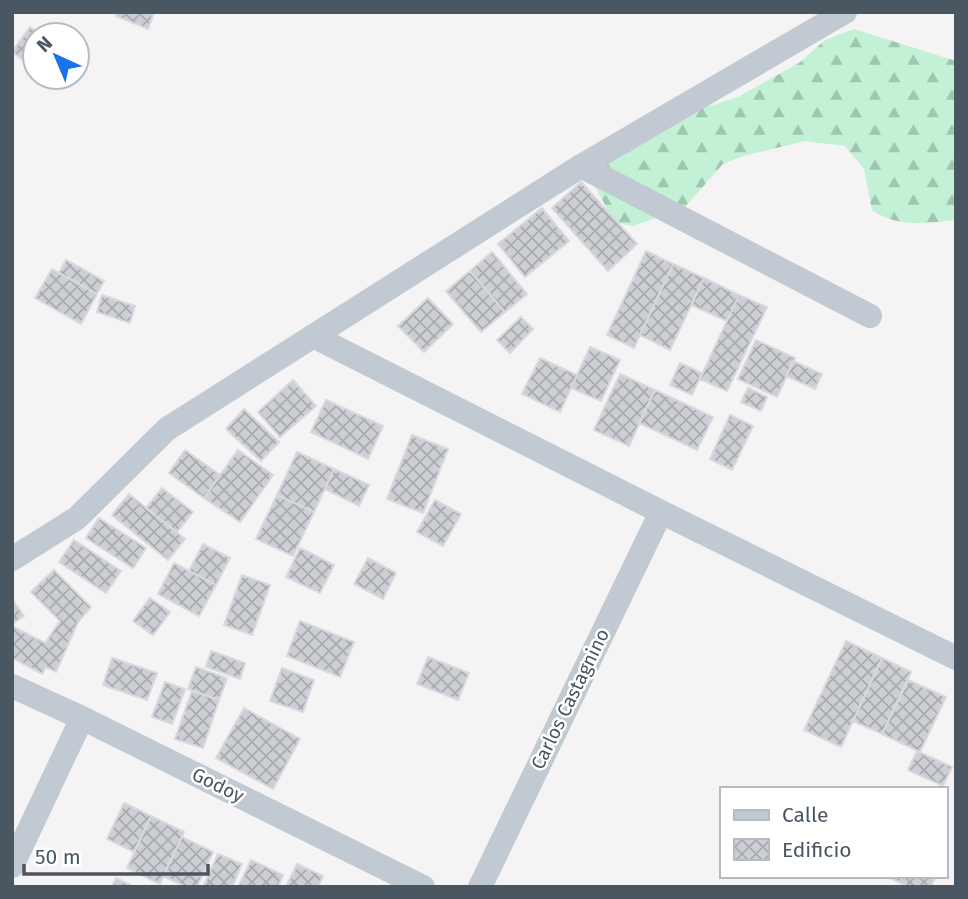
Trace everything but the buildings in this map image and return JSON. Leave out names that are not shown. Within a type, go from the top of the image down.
[{"type":"street","points":[[12,559],[77,518],[167,429],[581,166],[845,12]]},
{"type":"street","points":[[581,166],[870,316]]},
{"type":"street","points":[[313,336],[956,658]]},
{"type":"street","name":"Carlos Castagnino","points":[[480,887],[661,512]]},
{"type":"street","name":"Godoy","points":[[12,686],[423,887]]},
{"type":"street","points":[[12,866],[82,718]]},
{"type":"green space","points":[[854,29],[956,61],[956,220],[912,223],[882,216],[872,210],[864,169],[845,146],[805,141],[743,156],[723,164],[684,208],[633,226],[614,222],[588,173],[655,110],[713,105],[738,97],[799,63],[825,40]]}]
